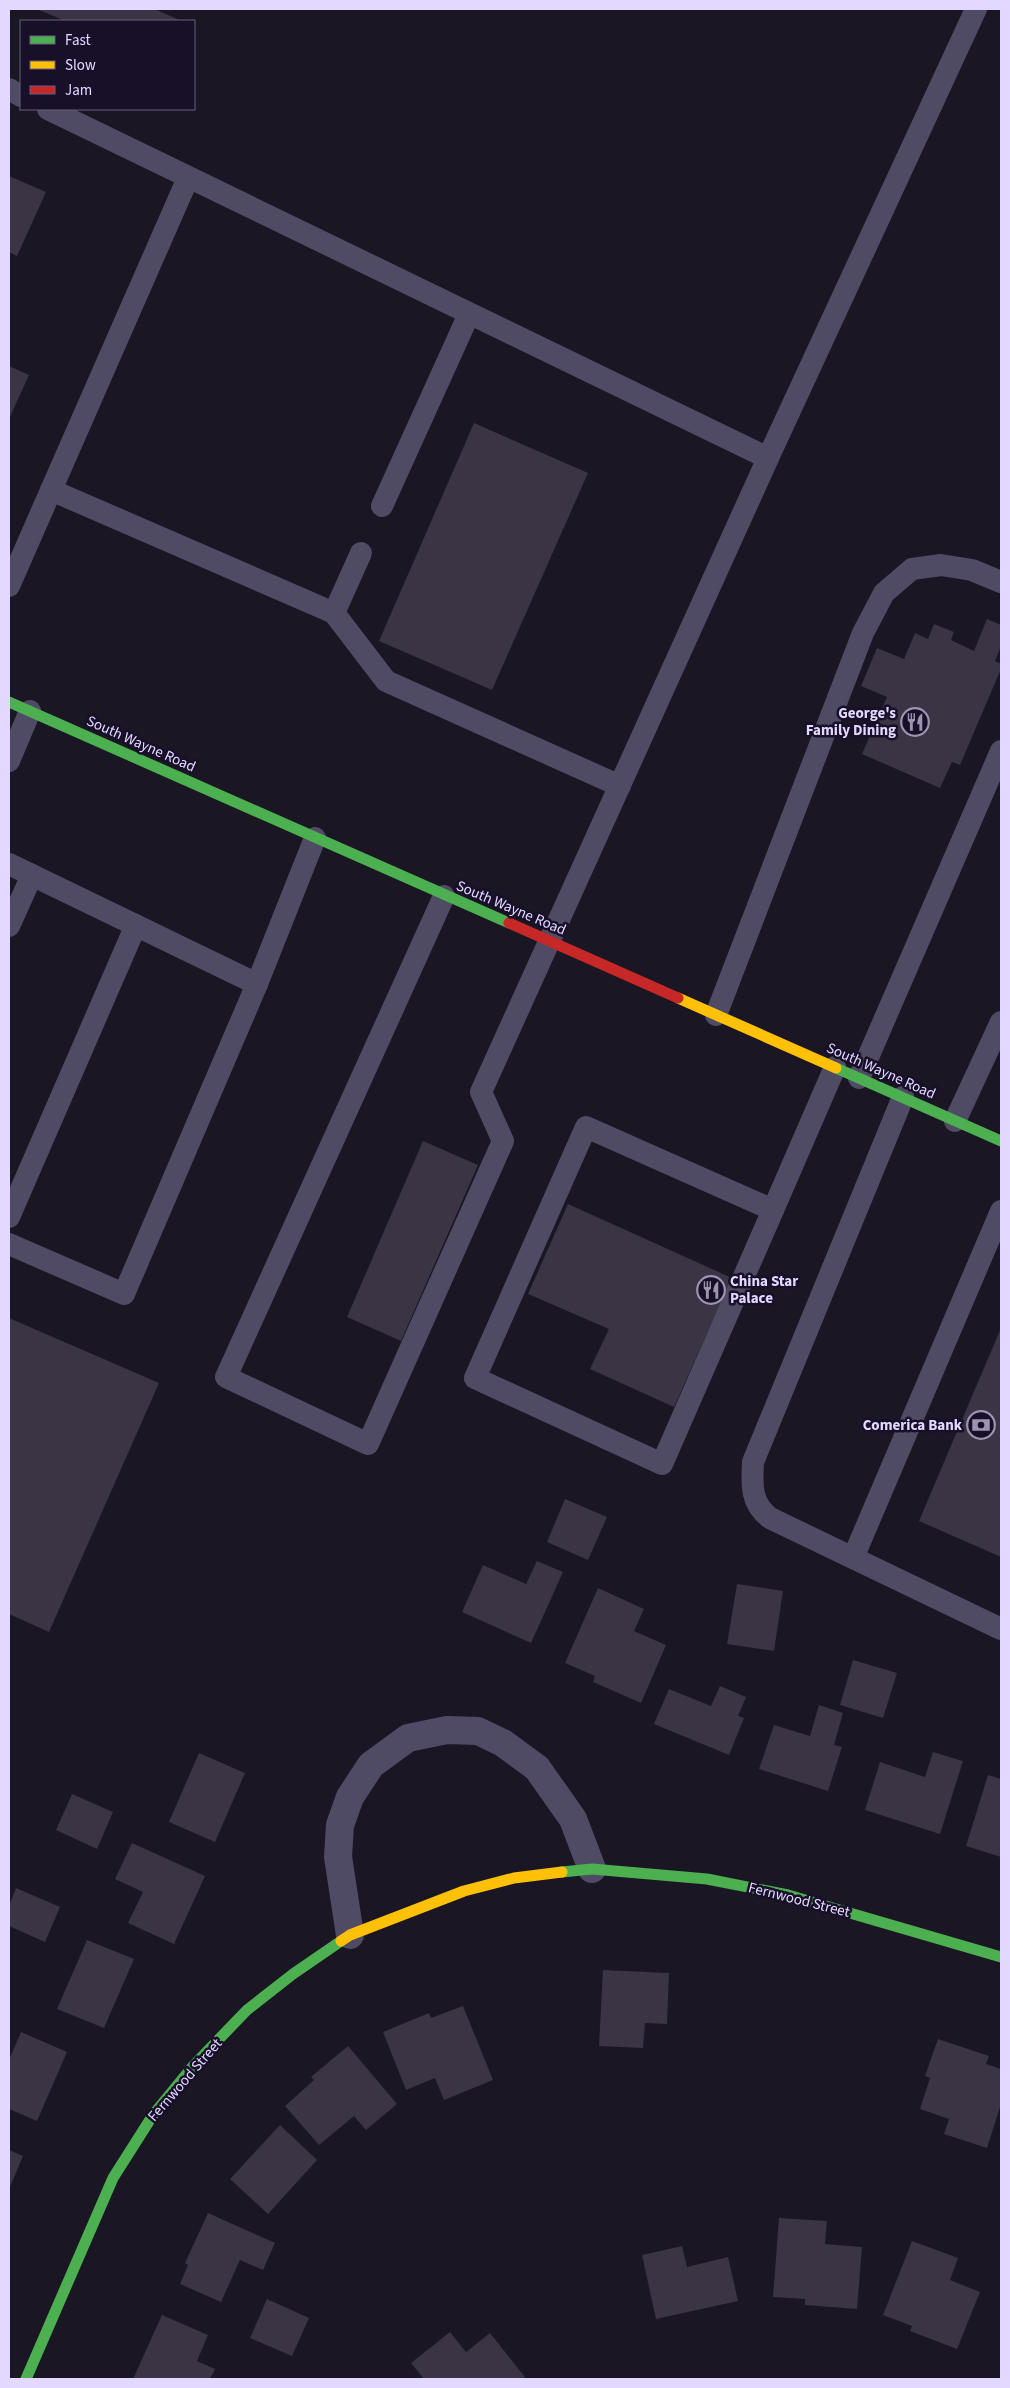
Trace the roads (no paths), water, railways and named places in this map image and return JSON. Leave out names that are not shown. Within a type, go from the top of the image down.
[{"type":"street","name":"South Wayne Road","points":[[9,702],[1001,1141]]},
{"type":"street","points":[[350,1935],[338,1857],[340,1825],[350,1797],[371,1765],[408,1738],[447,1730],[478,1731],[503,1744],[537,1768],[573,1819],[592,1869]]},
{"type":"street","name":"Fernwood Street","points":[[26,2379],[113,2178],[152,2115],[194,2065],[247,2010],[293,1974],[350,1935],[464,1891],[514,1878],[592,1869],[707,1879],[788,1895],[1001,1957]]},
{"type":"lane","points":[[444,896],[226,1377],[368,1444],[503,1141],[481,1092],[768,458],[976,9]]},
{"type":"lane","points":[[9,89],[20,95]]},
{"type":"lane","points":[[50,110],[768,458]]},
{"type":"lane","points":[[9,586],[188,178]]},
{"type":"lane","points":[[382,506],[469,314]]},
{"type":"lane","points":[[51,490],[334,613],[386,681],[620,786]]},
{"type":"lane","points":[[334,613],[362,552]]},
{"type":"lane","points":[[716,1015],[863,632],[884,593],[912,568],[941,565],[972,570],[1001,582]]},
{"type":"lane","points":[[9,761],[30,711]]},
{"type":"lane","points":[[860,1078],[1001,751]]},
{"type":"lane","points":[[9,1244],[124,1294],[257,984],[315,838]]},
{"type":"lane","points":[[9,864],[257,984]]},
{"type":"lane","points":[[9,926],[32,875]]},
{"type":"lane","points":[[9,1217],[136,925]]},
{"type":"lane","points":[[955,1121],[1001,1022]]},
{"type":"lane","points":[[773,1210],[586,1127],[475,1378],[662,1464],[773,1210],[835,1067]]},
{"type":"lane","points":[[902,1097],[753,1462],[753,1495],[761,1512],[770,1518],[853,1558],[999,1621]]},
{"type":"lane","points":[[853,1558],[1001,1211]]},
{"type":"place","name":"George's Family Dining","points":[[915,722]]},
{"type":"place","name":"China Star Palace","points":[[711,1290]]},
{"type":"place","name":"Comerica Bank","points":[[981,1425]]}]
